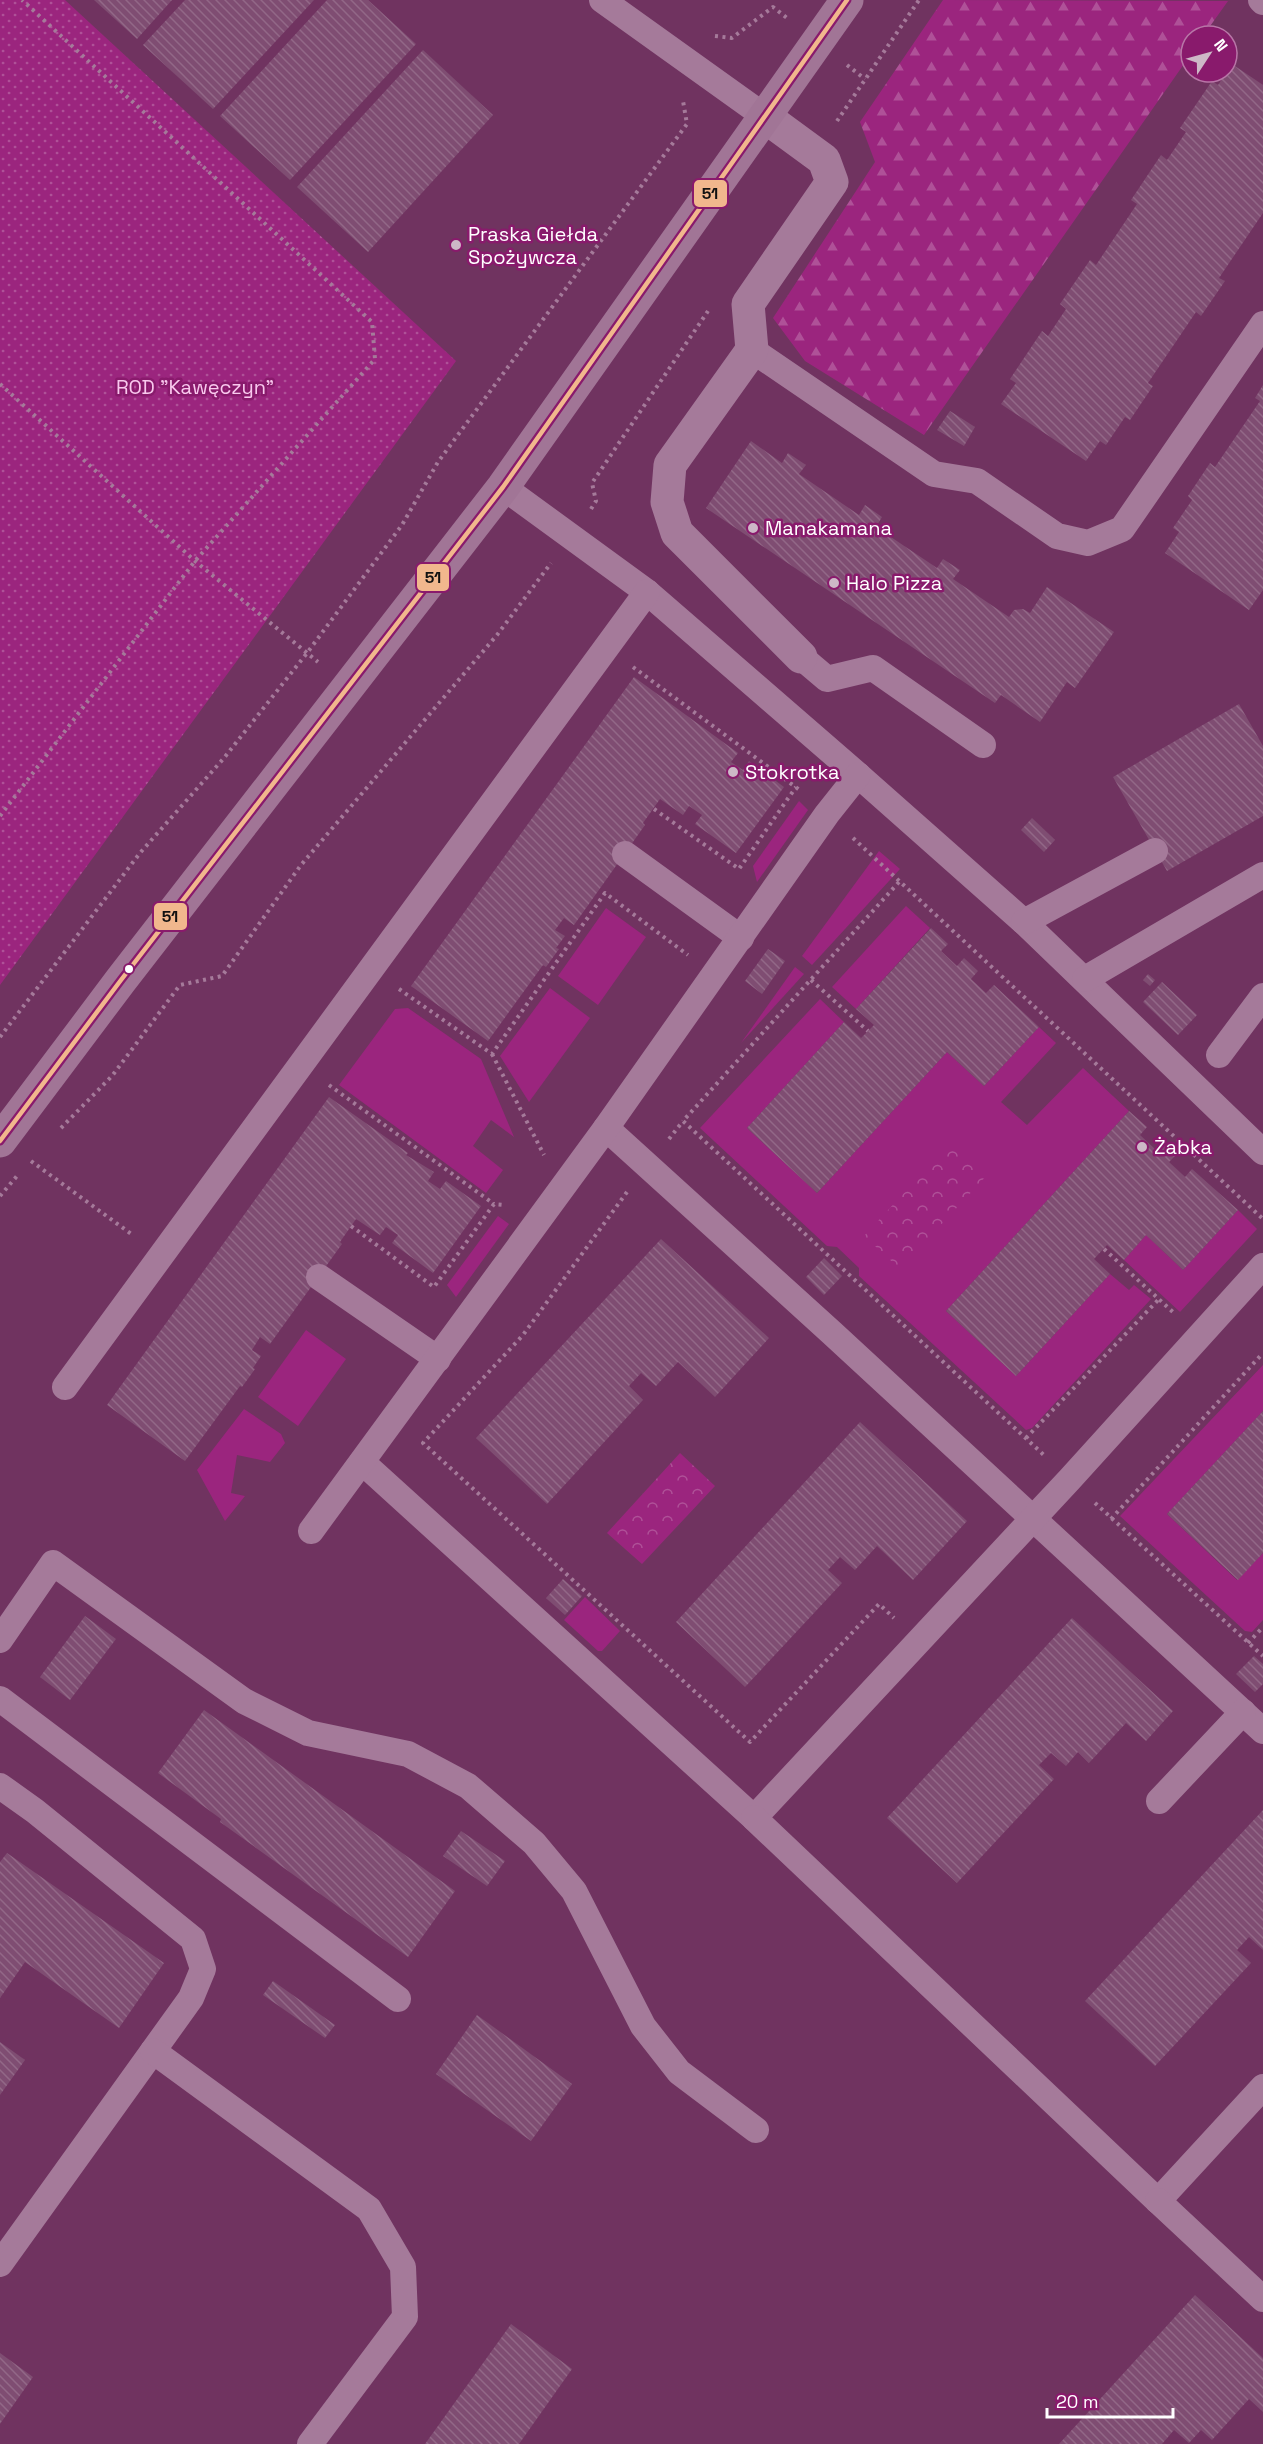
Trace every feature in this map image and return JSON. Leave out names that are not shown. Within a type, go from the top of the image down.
[{"type":"street","points":[[0,1141],[121,980],[503,487],[847,0]]},
{"type":"street","points":[[764,116],[824,160],[832,182],[748,304],[752,350],[670,465],[667,502],[677,533],[801,657]]},
{"type":"lane","points":[[602,0],[764,116]]},
{"type":"lane","points":[[752,350],[934,474],[978,482],[1057,536],[1088,543],[1122,530],[1263,324]]},
{"type":"lane","points":[[503,487],[647,592],[858,775],[1024,922],[1263,1152]]},
{"type":"lane","points":[[65,1387],[647,592]]},
{"type":"lane","points":[[801,657],[827,679],[873,668],[983,745]]},
{"type":"lane","points":[[311,1531],[606,1128],[827,814],[858,775]]},
{"type":"lane","points":[[1024,922],[1155,851]]},
{"type":"lane","points":[[625,854],[741,938]]},
{"type":"lane","points":[[1085,979],[1263,875]]},
{"type":"lane","points":[[1219,1055],[1263,996]]},
{"type":"lane","points":[[606,1128],[1263,1731]]},
{"type":"lane","points":[[754,1818],[1263,1266]]},
{"type":"lane","points":[[319,1277],[438,1359]]},
{"type":"lane","points":[[362,1462],[754,1818],[1263,2299]]},
{"type":"lane","points":[[0,1640],[53,1563],[244,1701],[308,1733],[408,1754],[468,1786],[534,1843],[574,1891],[644,2026],[678,2072],[756,2130]]},
{"type":"lane","points":[[0,1699],[398,1999]]},
{"type":"lane","points":[[1159,1801],[1243,1712]]},
{"type":"lane","points":[[0,1786],[35,1811],[193,1939],[203,1969],[191,1998],[0,2264]]},
{"type":"lane","points":[[153,2051],[369,2209],[403,2267],[405,2317],[310,2444]]},
{"type":"lane","points":[[1158,2201],[1263,2087]]},
{"type":"path","points":[[0,816],[195,561],[375,359],[372,322],[22,0]]},
{"type":"path","points":[[815,153],[919,0]]},
{"type":"path","points":[[704,35],[732,38],[773,7],[866,79]]},
{"type":"path","points":[[0,1036],[140,853],[224,758],[307,653],[402,525],[438,462],[687,124]]},
{"type":"path","points":[[55,1135],[112,1076],[180,985],[222,976],[301,865],[498,635],[573,538],[596,501],[592,483],[709,310]]},
{"type":"path","points":[[0,384],[195,561],[348,687]]},
{"type":"path","points":[[633,666],[796,788],[827,814],[1263,1219]]},
{"type":"path","points":[[654,809],[739,869],[796,788]]},
{"type":"path","points":[[899,882],[683,1120],[524,1335],[423,1443],[750,1742],[879,1604],[901,1625]]},
{"type":"path","points":[[492,1054],[605,893],[715,975]]},
{"type":"path","points":[[811,980],[868,1031]]},
{"type":"path","points":[[399,989],[492,1054],[545,1157]]},
{"type":"path","points":[[329,1085],[494,1204],[512,1205]]},
{"type":"path","points":[[683,1120],[868,1290]]},
{"type":"path","points":[[0,1196],[38,1152]]},
{"type":"path","points":[[30,1161],[159,1256]]},
{"type":"path","points":[[351,1226],[434,1287],[494,1204]]},
{"type":"path","points":[[1104,1249],[1182,1321]]},
{"type":"path","points":[[1026,1438],[1159,1299]]},
{"type":"path","points":[[1111,1518],[1263,1353]]},
{"type":"path","points":[[1248,1643],[1263,1627]]},
{"type":"green space","name":"ROD \"Kawęczyn\"","points":[[0,0],[65,0],[456,361],[0,985]]},
{"type":"green space","points":[[943,0],[1228,1],[1212,24],[1179,24],[1179,71],[924,435],[805,361],[773,318],[875,162],[860,122]]},
{"type":"green space","points":[[799,801],[808,810],[757,882],[753,866]]},
{"type":"green space","points":[[879,851],[900,869],[812,965],[802,956]]},
{"type":"green space","points":[[906,906],[930,928],[856,1009],[832,987]]},
{"type":"green space","points":[[606,908],[646,937],[598,1005],[558,976]]},
{"type":"green space","points":[[795,967],[804,974],[741,1043]]},
{"type":"green space","points":[[550,988],[590,1018],[529,1102],[500,1056]]},
{"type":"green space","points":[[820,999],[844,1022],[747,1128],[817,1193],[947,1052],[984,1086],[1039,1027],[1056,1043],[1001,1102],[1027,1125],[1083,1068],[1129,1111],[946,1311],[1016,1376],[1110,1274],[1129,1290],[1134,1285],[1151,1299],[1032,1428],[1026,1430],[859,1276],[859,1268],[837,1247],[827,1246],[700,1128]]},
{"type":"green space","points":[[408,1008],[481,1059],[514,1137],[491,1120],[473,1146],[503,1170],[486,1193],[339,1085],[395,1009]]},
{"type":"green space","points":[[953,1140],[989,1173],[900,1269],[864,1236]]},
{"type":"green space","points":[[1238,1210],[1257,1229],[1180,1312],[1124,1260],[1146,1235],[1183,1270]]},
{"type":"green space","points":[[498,1216],[509,1224],[456,1297],[447,1285]]},
{"type":"green space","points":[[306,1330],[346,1359],[298,1426],[258,1397]]},
{"type":"green space","points":[[1263,1365],[1263,1411],[1167,1514],[1237,1580],[1263,1553],[1263,1620],[1252,1632],[1245,1631],[1120,1516]]},
{"type":"green space","points":[[244,1409],[281,1434],[285,1443],[270,1462],[237,1455],[231,1493],[245,1496],[225,1521],[197,1470]]},
{"type":"green space","points":[[680,1453],[715,1486],[642,1564],[607,1533]]},
{"type":"green space","points":[[585,1597],[620,1631],[602,1651],[598,1651],[564,1620]]},
{"type":"building","points":[[94,0],[172,0],[137,39]]},
{"type":"building","points":[[185,0],[314,0],[213,109],[143,45]]},
{"type":"building","points":[[327,0],[368,0],[416,44],[290,180],[220,116]]},
{"type":"building","points":[[423,50],[493,115],[368,252],[297,187]]},
{"type":"building","points":[[1239,69],[1263,85],[1263,213],[1219,278],[1225,281],[1201,316],[1196,312],[1148,383],[1153,386],[1130,420],[1125,417],[1106,445],[1100,441],[1086,461],[1001,404],[1016,383],[1010,379],[1042,331],[1048,336],[1066,309],[1060,304],[1090,260],[1096,265],[1137,204],[1131,200],[1161,155],[1167,160],[1186,132],[1180,128],[1210,84],[1239,84]]},
{"type":"building","points":[[1263,385],[1263,590],[1249,610],[1165,553],[1179,532],[1173,528],[1192,500],[1188,496],[1210,463],[1215,467],[1260,401],[1255,398]]},
{"type":"building","points":[[950,411],[975,427],[964,446],[937,430]]},
{"type":"building","points":[[751,441],[782,463],[788,453],[806,465],[799,474],[859,515],[865,505],[882,517],[876,527],[937,568],[943,559],[960,570],[953,579],[1009,617],[1014,610],[1023,609],[1030,613],[1047,587],[1114,632],[1075,688],[1067,682],[1040,722],[1001,695],[995,703],[706,508]]},
{"type":"building","points":[[634,677],[738,753],[731,762],[743,770],[749,761],[784,787],[736,853],[695,824],[702,815],[689,806],[683,815],[660,799],[643,823],[645,825],[574,925],[564,918],[555,930],[565,936],[556,948],[559,949],[546,967],[543,965],[488,1041],[411,986]]},
{"type":"building","points":[[1239,704],[1263,746],[1263,816],[1167,871],[1113,777]]},
{"type":"building","points":[[1032,818],[1055,840],[1044,852],[1021,830]]},
{"type":"building","points":[[931,928],[948,944],[941,951],[957,966],[964,958],[978,971],[971,979],[986,993],[994,985],[1039,1027],[984,1086],[947,1052],[817,1193],[747,1128],[844,1022],[861,1038],[874,1025],[856,1009]]},
{"type":"building","points":[[768,949],[785,961],[762,994],[745,981]]},
{"type":"building","points":[[1148,974],[1155,980],[1150,986],[1143,980]]},
{"type":"building","points":[[1162,982],[1197,1015],[1178,1035],[1143,1002]]},
{"type":"building","points":[[329,1097],[408,1153],[406,1155],[434,1172],[428,1181],[440,1189],[446,1181],[481,1206],[433,1273],[392,1243],[398,1235],[386,1227],[380,1235],[356,1219],[340,1242],[342,1244],[270,1344],[260,1337],[252,1350],[261,1356],[253,1368],[255,1369],[185,1461],[107,1405]]},
{"type":"building","points":[[1129,1111],[1147,1127],[1140,1135],[1155,1149],[1163,1142],[1176,1155],[1169,1162],[1185,1177],[1192,1169],[1238,1210],[1183,1270],[1146,1235],[1124,1260],[1107,1245],[1094,1259],[1110,1274],[1016,1376],[946,1311]]},
{"type":"building","points":[[661,1239],[769,1338],[715,1397],[678,1362],[656,1386],[641,1373],[629,1386],[643,1400],[547,1504],[476,1438]]},
{"type":"building","points":[[824,1258],[842,1276],[824,1295],[806,1277]]},
{"type":"building","points":[[1263,1411],[1263,1553],[1238,1580],[1167,1514]]},
{"type":"building","points":[[860,1422],[967,1521],[913,1580],[877,1546],[855,1570],[840,1557],[828,1570],[842,1583],[745,1687],[676,1622]]},
{"type":"building","points":[[563,1579],[582,1596],[565,1615],[546,1598]]},
{"type":"building","points":[[85,1616],[116,1639],[70,1700],[40,1677]]},
{"type":"building","points":[[1072,1618],[1173,1711],[1146,1741],[1126,1723],[1089,1763],[1078,1752],[1066,1766],[1051,1753],[1039,1765],[1054,1779],[957,1883],[887,1818]]},
{"type":"building","points":[[1254,1656],[1263,1664],[1263,1684],[1255,1692],[1236,1674]]},
{"type":"building","points":[[204,1710],[455,1891],[408,1957],[220,1822],[221,1819],[158,1773]]},
{"type":"building","points":[[1263,1810],[1263,1950],[1249,1937],[1237,1950],[1251,1963],[1155,2066],[1085,2001]]},
{"type":"building","points":[[461,1831],[505,1861],[487,1886],[443,1856]]},
{"type":"building","points":[[7,1853],[164,1963],[119,2028],[25,1962],[0,1998],[0,1862]]},
{"type":"building","points":[[273,1981],[335,2025],[325,2038],[263,1995]]},
{"type":"building","points":[[477,2015],[572,2084],[531,2141],[436,2074]]},
{"type":"building","points":[[0,2042],[25,2060],[0,2095]]},
{"type":"building","points":[[1195,2295],[1263,2358],[1263,2412],[1249,2399],[1212,2440],[1201,2430],[1189,2443],[1174,2430],[1162,2444],[1059,2444]]},
{"type":"building","points":[[511,2324],[572,2369],[519,2444],[425,2444]]},
{"type":"building","points":[[0,2353],[33,2377],[0,2424]]},
{"type":"transit line","name":"51","points":[[0,1141],[121,980],[503,487],[847,0]]},
{"type":"place","name":"Praska Giełda Spożywcza","points":[[456,245]]},
{"type":"place","name":"Manakamana","points":[[753,528]]},
{"type":"place","name":"Halo Pizza","points":[[834,583]]},
{"type":"place","name":"Stokrotka","points":[[733,772]]},
{"type":"place","name":"Żabka","points":[[1142,1147]]}]
